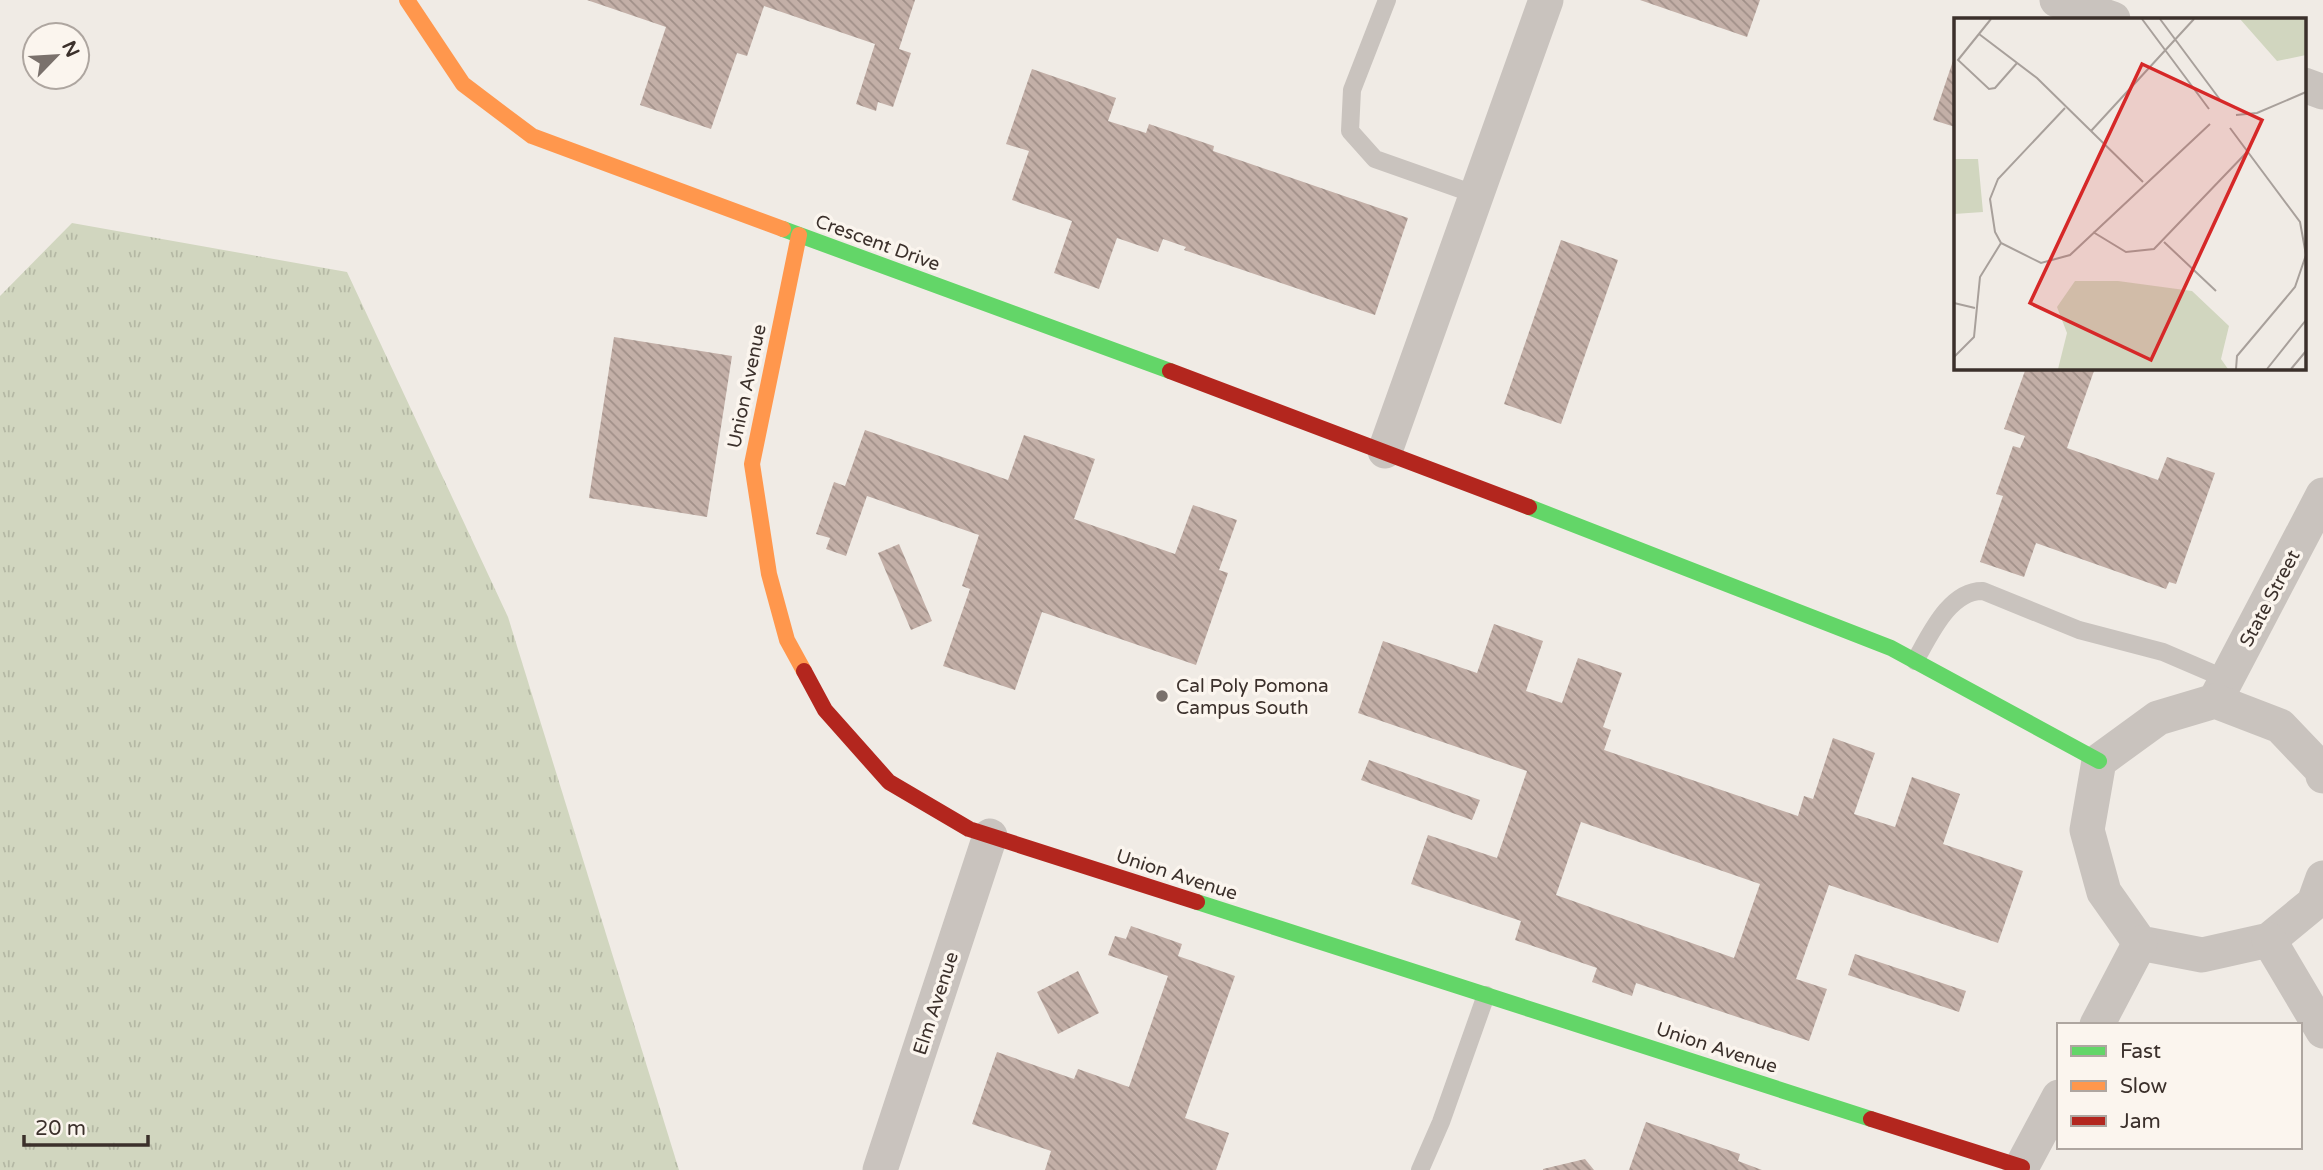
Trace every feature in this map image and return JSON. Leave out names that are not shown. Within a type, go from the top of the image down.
[{"type":"street","name":"Crescent Drive","points":[[407,0],[463,84],[532,136],[1385,451],[1891,648],[2099,761]]},
{"type":"street","points":[[1385,451],[1546,0]]},
{"type":"street","points":[[2057,0],[2110,18]]},
{"type":"street","points":[[2306,86],[2323,92]]},
{"type":"street","name":"Union Avenue","points":[[800,235],[752,464],[769,574],[787,640],[825,710],[889,782],[969,829],[2021,1168]]},
{"type":"street","name":"State Street","points":[[2221,690],[2323,495]]},
{"type":"street","points":[[2322,770],[2280,726],[2221,690],[2158,718],[2099,761],[2087,830],[2104,892],[2140,943],[2202,955],[2269,940],[2314,903],[2323,878]]},
{"type":"street","name":"Elm Avenue","points":[[880,1170],[990,836]]},
{"type":"street","points":[[2269,940],[2323,1031]]},
{"type":"street","points":[[2098,1023],[2140,943]]},
{"type":"street","points":[[2021,1168],[2057,1101]]},
{"type":"lane","points":[[1387,0],[1352,90],[1350,131],[1375,159],[1477,195]]},
{"type":"lane","points":[[1915,661],[1936,625],[1951,606],[1975,591],[1983,591],[2079,630],[2163,652],[2221,690]]},
{"type":"lane","points":[[1420,1170],[1441,1122],[1486,995]]},
{"type":"green space","points":[[72,223],[347,272],[508,617],[679,1170],[0,1170],[0,296]]},
{"type":"building","points":[[587,0],[915,0],[899,49],[911,53],[893,107],[878,102],[876,111],[856,104],[875,44],[764,6],[747,56],[737,53],[711,129],[640,105],[666,27]]},
{"type":"building","points":[[1640,0],[1760,0],[1747,37]]},
{"type":"building","points":[[1954,58],[1954,127],[1933,120]]},
{"type":"building","points":[[1032,69],[1116,98],[1108,121],[1146,133],[1149,124],[1214,146],[1213,151],[1408,218],[1375,315],[1184,250],[1186,247],[1163,239],[1158,252],[1117,238],[1099,289],[1054,273],[1072,221],[1012,200],[1029,151],[1006,144]]},
{"type":"building","points":[[1561,240],[1618,260],[1561,424],[1504,404]]},
{"type":"building","points":[[614,337],[732,356],[707,517],[589,498]]},
{"type":"building","points":[[2026,369],[2095,369],[2067,448],[2158,480],[2167,457],[2215,473],[2176,584],[2169,582],[2166,589],[2036,543],[2024,577],[1980,562],[2003,496],[1996,494],[2013,446],[2020,448],[2025,436],[2004,429]]},
{"type":"building","points":[[865,430],[1008,480],[1024,435],[1095,459],[1074,519],[1175,554],[1193,505],[1237,520],[1219,570],[1228,573],[1196,665],[1042,612],[1015,690],[943,666],[970,589],[962,586],[979,535],[867,496],[846,556],[826,549],[830,538],[816,534],[834,482],[845,486]]},
{"type":"building","points":[[899,544],[932,621],[911,630],[878,553]]},
{"type":"building","points":[[1494,624],[1543,641],[1526,691],[1562,703],[1578,658],[1622,673],[1603,727],[1611,730],[1604,750],[1798,816],[1804,796],[1813,799],[1833,738],[1875,753],[1854,814],[1895,827],[1912,777],[1960,794],[1943,844],[2023,871],[1998,943],[1829,885],[1796,979],[1827,989],[1809,1041],[1636,983],[1632,996],[1592,982],[1597,968],[1515,940],[1521,921],[1411,884],[1428,835],[1497,858],[1527,771],[1358,713],[1383,641],[1477,673]],"holes":[[[1581,822],[1760,884],[1734,958],[1556,895]]]},
{"type":"building","points":[[1369,760],[1480,800],[1472,820],[1361,780]]},
{"type":"building","points":[[1131,926],[1182,944],[1178,956],[1235,976],[1185,1118],[1229,1133],[1216,1170],[1045,1170],[1051,1151],[972,1124],[997,1052],[1074,1079],[1078,1069],[1129,1087],[1168,976],[1108,955],[1115,936],[1126,939]]},
{"type":"building","points":[[1855,954],[1966,991],[1959,1012],[1848,975]]},
{"type":"building","points":[[1078,971],[1099,1013],[1058,1034],[1037,992]]},
{"type":"building","points":[[1646,1122],[1740,1154],[1738,1161],[1762,1170],[1629,1170]]},
{"type":"building","points":[[1585,1159],[1594,1170],[1543,1170],[1543,1169]]},
{"type":"traffic: fast","points":[[783,229],[1170,371]]},
{"type":"traffic: fast","points":[[1529,507],[1891,648],[2099,761]]},
{"type":"traffic: fast","points":[[1197,902],[1871,1119]]},
{"type":"traffic: slow","points":[[407,0],[463,84],[532,136],[783,229]]},
{"type":"traffic: slow","points":[[799,235],[752,464],[769,574],[787,640],[804,671]]},
{"type":"traffic: jam","points":[[1170,371],[1529,507]]},
{"type":"traffic: jam","points":[[804,671],[825,710],[889,782],[969,829],[1197,902]]},
{"type":"traffic: jam","points":[[1871,1119],[2022,1167]]},
{"type":"place","name":"Cal Poly Pomona Campus South","points":[[1162,696]]}]
